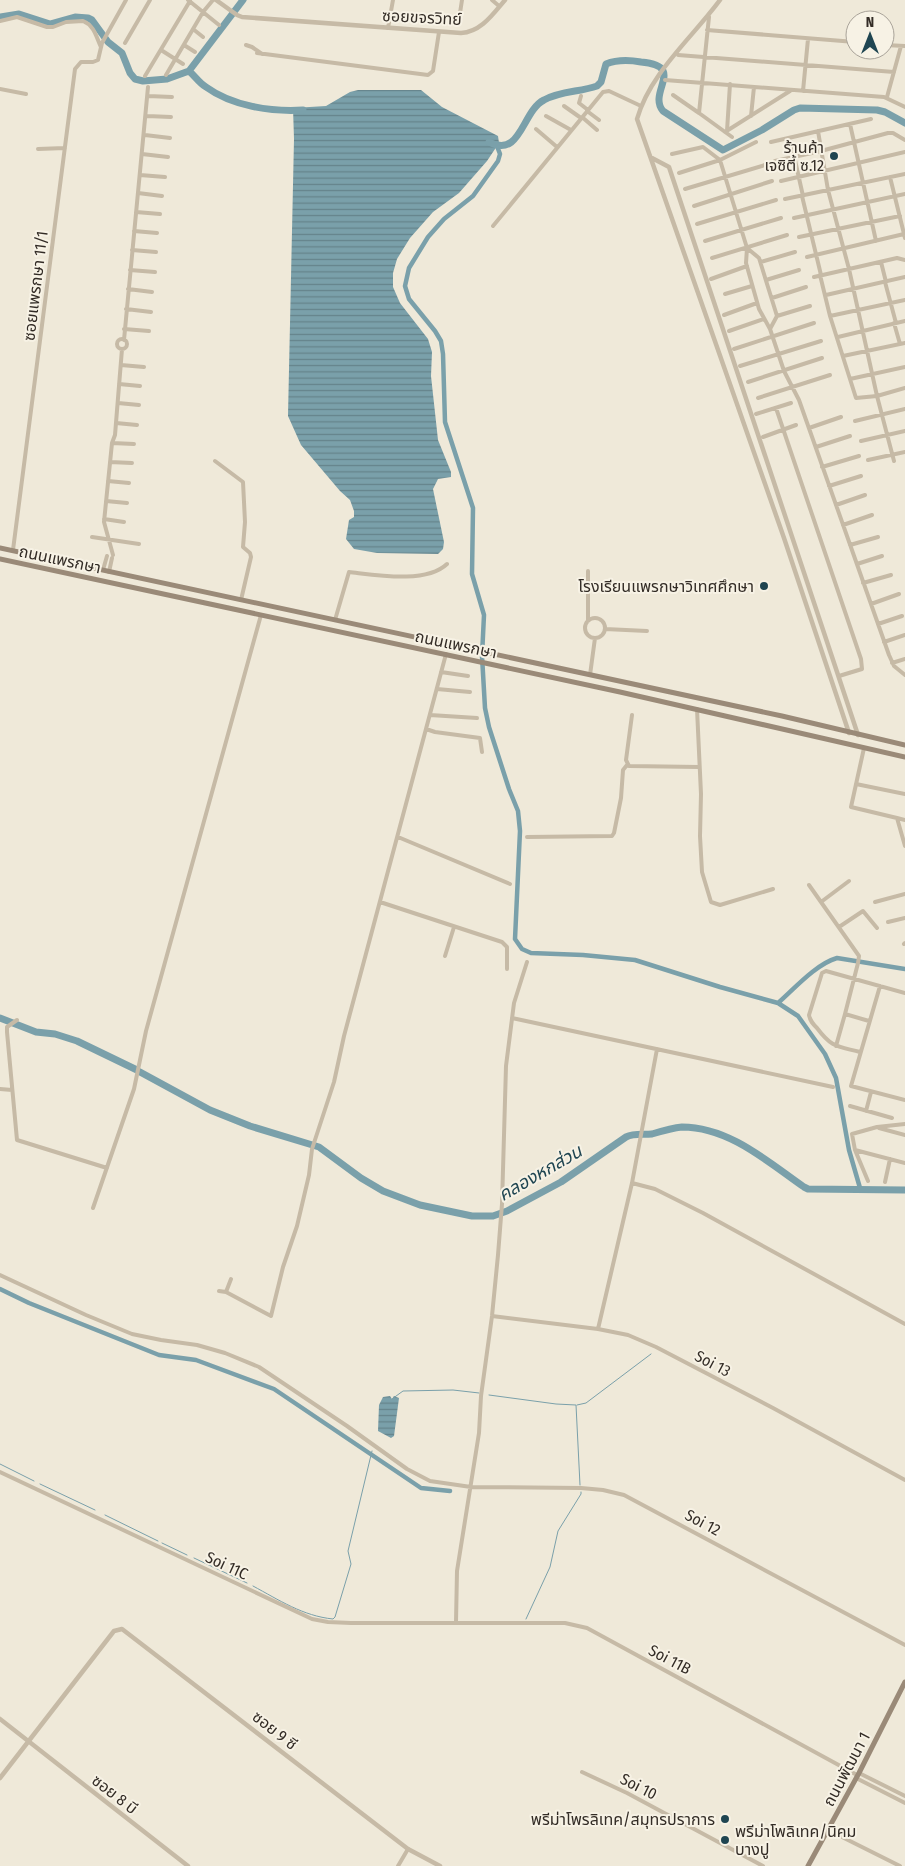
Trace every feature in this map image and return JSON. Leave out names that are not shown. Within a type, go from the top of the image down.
[{"type":"main road","name":"ถนนแพรกษา","points":[[0,548],[905,745]]},
{"type":"main road","name":"ถนนแพรกษา","points":[[0,559],[446,654],[905,757]]},
{"type":"main road","points":[[190,600],[192,590]]},
{"type":"main road","points":[[790,730],[792,719]]},
{"type":"main road","name":"ถนนพัฒนา 1","points":[[808,1866],[905,1682]]},
{"type":"street","points":[[101,45],[126,0]]},
{"type":"street","points":[[125,43],[150,0]]},
{"type":"street","points":[[166,75],[203,12],[215,0]]},
{"type":"street","name":"ซอยขจรวิทย์","points":[[215,0],[237,16],[461,33],[474,30],[505,0]]},
{"type":"street","points":[[388,28],[393,0]]},
{"type":"street","points":[[460,13],[462,0]]},
{"type":"street","points":[[492,0],[499,6]]},
{"type":"street","points":[[720,0],[667,64],[641,106],[637,119],[784,538],[849,733]]},
{"type":"street","points":[[145,76],[189,1],[219,25]]},
{"type":"street","points":[[699,114],[706,30],[710,14]]},
{"type":"street","points":[[0,21],[17,17],[46,27],[53,27],[66,22],[83,21],[89,24],[101,45]]},
{"type":"street","points":[[193,29],[203,37]]},
{"type":"street","points":[[706,30],[845,41]]},
{"type":"street","points":[[257,53],[428,75],[433,71],[439,32]]},
{"type":"street","points":[[802,91],[808,39]]},
{"type":"street","name":"ซอยแพรกษา 11/1","points":[[13,550],[76,66],[81,62],[98,60],[101,45]]},
{"type":"street","points":[[184,45],[195,52]]},
{"type":"street","points":[[246,45],[252,46],[262,54]]},
{"type":"street","points":[[887,97],[903,46]]},
{"type":"street","points":[[161,50],[183,64]]},
{"type":"street","points":[[678,55],[894,72]]},
{"type":"street","points":[[665,80],[887,97],[905,107]]},
{"type":"street","points":[[726,132],[730,84]]},
{"type":"street","points":[[751,116],[754,86]]},
{"type":"street","points":[[109,572],[113,556],[104,519],[112,443],[115,435],[122,349],[127,344],[124,340],[124,329],[145,135],[148,87]]},
{"type":"street","points":[[0,89],[26,94]]},
{"type":"street","points":[[726,132],[791,90]]},
{"type":"street","points":[[493,226],[603,92],[606,91],[641,106]]},
{"type":"street","points":[[673,95],[732,137]]},
{"type":"street","points":[[148,96],[172,97]]},
{"type":"street","points":[[581,96],[579,103],[599,120]]},
{"type":"street","points":[[564,106],[597,130]]},
{"type":"street","points":[[641,106],[638,118],[652,158],[669,167],[858,735]]},
{"type":"street","points":[[146,116],[171,117]]},
{"type":"street","points":[[546,116],[571,130]]},
{"type":"street","points":[[771,142],[871,119]]},
{"type":"street","points":[[850,124],[876,241]]},
{"type":"street","points":[[536,129],[557,147]]},
{"type":"street","points":[[818,131],[828,190],[849,269],[881,415],[894,460]]},
{"type":"street","points":[[775,161],[893,133],[905,140]]},
{"type":"street","points":[[145,135],[170,138]]},
{"type":"street","points":[[790,138],[826,295],[824,297],[856,398],[877,396],[905,388]]},
{"type":"street","points":[[680,173],[720,160],[756,142]]},
{"type":"street","points":[[672,154],[702,146],[720,160],[747,248],[747,266],[756,302],[770,329],[791,388],[797,395],[892,663],[905,675]]},
{"type":"street","points":[[38,149],[65,148]]},
{"type":"street","points":[[781,181],[905,152]]},
{"type":"street","points":[[142,154],[168,157]]},
{"type":"street","points":[[685,189],[765,164]]},
{"type":"street","points":[[785,200],[905,174]]},
{"type":"street","points":[[140,175],[164,177]]},
{"type":"street","points":[[807,256],[904,236],[903,221],[890,177]]},
{"type":"street","points":[[694,206],[772,182]]},
{"type":"street","points":[[138,193],[162,196]]},
{"type":"street","points":[[794,218],[905,194]]},
{"type":"street","points":[[697,224],[776,200]]},
{"type":"street","points":[[136,212],[160,214]]},
{"type":"street","points":[[799,237],[900,216]]},
{"type":"street","points":[[704,241],[781,218]]},
{"type":"street","points":[[134,231],[157,233]]},
{"type":"street","points":[[712,258],[787,235]]},
{"type":"street","points":[[747,248],[758,256],[772,298],[777,316],[770,329]]},
{"type":"street","points":[[132,250],[156,252]]},
{"type":"street","points":[[760,262],[795,252]]},
{"type":"street","points":[[814,276],[897,258],[905,260]]},
{"type":"street","points":[[881,262],[900,344]]},
{"type":"street","points":[[711,278],[747,266]]},
{"type":"street","points":[[130,270],[155,272]]},
{"type":"street","points":[[766,280],[799,270]]},
{"type":"street","points":[[826,295],[905,277]]},
{"type":"street","points":[[725,294],[752,286]]},
{"type":"street","points":[[772,298],[806,287]]},
{"type":"street","points":[[128,289],[152,292]]},
{"type":"street","points":[[830,316],[905,300]]},
{"type":"street","points":[[724,314],[756,302]]},
{"type":"street","points":[[777,316],[810,306]]},
{"type":"street","points":[[126,309],[151,312]]},
{"type":"street","points":[[729,331],[764,319]]},
{"type":"street","points":[[838,337],[905,321]]},
{"type":"street","points":[[734,348],[814,323]]},
{"type":"street","points":[[124,329],[148,331]]},
{"type":"street","points":[[122,349],[119,349],[117,344],[120,340],[124,340]]},
{"type":"street","points":[[740,366],[821,341]]},
{"type":"street","points":[[843,356],[905,343]]},
{"type":"street","points":[[748,382],[822,358]]},
{"type":"street","points":[[121,365],[144,367]]},
{"type":"street","points":[[850,379],[905,368]]},
{"type":"street","points":[[758,398],[830,375]]},
{"type":"street","points":[[119,384],[140,386]]},
{"type":"street","points":[[118,403],[139,405]]},
{"type":"street","points":[[756,414],[791,403]]},
{"type":"street","points":[[776,408],[861,659],[862,669],[839,676]]},
{"type":"street","points":[[855,421],[905,409]]},
{"type":"street","points":[[808,428],[841,417]]},
{"type":"street","points":[[116,423],[137,425]]},
{"type":"street","points":[[763,437],[796,425]]},
{"type":"street","points":[[861,441],[905,431]]},
{"type":"street","points":[[816,448],[850,436]]},
{"type":"street","points":[[112,443],[134,444]]},
{"type":"street","points":[[868,460],[905,452]]},
{"type":"street","points":[[822,467],[859,456]]},
{"type":"street","points":[[215,461],[242,480],[244,487],[245,522],[243,547],[250,553],[251,557],[241,600]]},
{"type":"street","points":[[110,462],[132,463]]},
{"type":"street","points":[[829,486],[861,476]]},
{"type":"street","points":[[108,481],[129,483]]},
{"type":"street","points":[[836,505],[865,495]]},
{"type":"street","points":[[106,501],[128,503]]},
{"type":"street","points":[[843,525],[872,515]]},
{"type":"street","points":[[104,519],[124,522]]},
{"type":"street","points":[[92,537],[139,544]]},
{"type":"street","points":[[850,545],[878,537]]},
{"type":"street","points":[[103,570],[107,555],[112,550]]},
{"type":"street","points":[[857,564],[882,556]]},
{"type":"street","points":[[335,620],[350,572],[398,577],[414,576],[436,571],[447,564]]},
{"type":"street","points":[[588,570],[588,621]]},
{"type":"street","points":[[863,583],[891,575]]},
{"type":"street","points":[[871,604],[899,594]]},
{"type":"street","points":[[93,1208],[134,1089],[146,1031],[261,615]]},
{"type":"street","points":[[878,624],[902,616]]},
{"type":"street","points":[[592,618],[599,619],[604,623],[605,629],[602,636],[589,637],[585,632],[585,625],[588,621],[592,618]]},
{"type":"street","points":[[605,629],[647,631]]},
{"type":"street","points":[[884,642],[905,635]]},
{"type":"street","points":[[590,675],[595,638]]},
{"type":"street","points":[[219,1291],[226,1292],[272,1316],[283,1267],[297,1226],[309,1175],[312,1149],[336,1074],[344,1036],[446,654]]},
{"type":"street","points":[[892,663],[905,659]]},
{"type":"street","points":[[442,672],[468,676]]},
{"type":"street","points":[[436,689],[470,692]]},
{"type":"street","points":[[697,709],[702,872],[711,902],[720,905],[773,889]]},
{"type":"street","points":[[430,715],[477,718]]},
{"type":"street","points":[[527,837],[612,836],[621,798],[623,770],[627,765],[628,732],[632,715]]},
{"type":"street","points":[[426,729],[480,738],[482,752]]},
{"type":"street","points":[[864,748],[851,807],[905,820]]},
{"type":"street","points":[[627,765],[633,767],[699,767]]},
{"type":"street","points":[[856,784],[905,794]]},
{"type":"street","points":[[897,818],[905,846]]},
{"type":"street","points":[[398,837],[510,884]]},
{"type":"street","points":[[821,902],[849,881]]},
{"type":"street","points":[[809,884],[859,956],[836,1046]]},
{"type":"street","points":[[875,902],[905,894]]},
{"type":"street","points":[[380,902],[506,944],[507,969]]},
{"type":"street","points":[[839,927],[863,911],[877,928]]},
{"type":"street","points":[[888,922],[905,918]]},
{"type":"street","points":[[445,956],[454,927]]},
{"type":"street","points":[[456,1622],[457,1572],[479,1433],[480,1396],[492,1316],[501,1223],[506,1066],[517,992],[527,962]]},
{"type":"street","points":[[860,1052],[827,1042],[810,1020],[809,1015],[822,973],[826,971],[905,993]]},
{"type":"street","points":[[880,986],[851,1086],[905,1100]]},
{"type":"street","points":[[844,1014],[869,1021]]},
{"type":"street","points":[[512,1018],[556,1029],[833,1087]]},
{"type":"street","points":[[17,1020],[7,1027],[17,1140],[106,1168]]},
{"type":"street","points":[[598,1329],[632,1183],[657,1049]]},
{"type":"street","points":[[0,1089],[12,1090]]},
{"type":"street","points":[[866,1111],[870,1092]]},
{"type":"street","points":[[850,1106],[892,1118]]},
{"type":"street","points":[[868,1181],[855,1150],[852,1134],[877,1127],[905,1124]]},
{"type":"street","points":[[877,1127],[905,1135]]},
{"type":"street","points":[[855,1150],[905,1163]]},
{"type":"street","points":[[885,1182],[890,1159]]},
{"type":"street","points":[[632,1183],[655,1189],[695,1209],[905,1324]]},
{"type":"street","name":"Soi 12","points":[[0,1275],[132,1334],[197,1345],[240,1358],[259,1367],[417,1475],[430,1481],[471,1487],[581,1488],[603,1490],[624,1495],[905,1645]]},
{"type":"street","points":[[226,1292],[231,1279]]},
{"type":"street","name":"Soi 13","points":[[492,1316],[598,1329],[628,1335],[656,1347],[905,1480]]},
{"type":"street","name":"Soi 11C","points":[[0,1472],[312,1619],[351,1623],[456,1622]]},
{"type":"street","name":"Soi 11B","points":[[456,1622],[565,1623],[587,1628],[857,1775]]},
{"type":"street","name":"ซอย 9 ซี","points":[[28,1741],[114,1631],[122,1629],[408,1849],[440,1866]]},
{"type":"street","name":"ซอย 8 บี","points":[[0,1719],[188,1866]]},
{"type":"street","points":[[0,1778],[28,1741]]},
{"type":"street","name":"Soi 10","points":[[582,1772],[627,1793],[762,1866]]},
{"type":"street","points":[[857,1775],[905,1796]]},
{"type":"street","points":[[857,1775],[905,1803]]},
{"type":"street","points":[[842,1837],[900,1866]]},
{"type":"street","points":[[398,1866],[408,1849]]},
{"type":"water","points":[[358,90],[421,90],[442,107],[498,136],[499,143],[487,161],[459,193],[433,212],[410,238],[397,259],[393,273],[393,287],[400,303],[428,339],[432,352],[431,376],[438,440],[451,472],[451,477],[438,479],[433,489],[444,542],[443,549],[438,554],[377,553],[354,549],[346,539],[349,520],[354,517],[350,500],[301,445],[288,416],[294,139],[293,108],[326,106],[350,92]]},
{"type":"water","points":[[390,1396],[392,1399],[394,1396],[399,1398],[394,1436],[391,1438],[378,1431],[379,1405],[383,1397]]},
{"type":"waterway","points":[[189,71],[243,0]]},
{"type":"waterway","points":[[0,17],[19,14],[50,24],[75,17],[88,18],[92,20],[108,42],[122,53],[130,73],[135,79],[143,81],[167,79],[189,71]]},
{"type":"waterway","points":[[489,142],[500,146],[508,144],[515,139],[531,114],[544,100],[557,95],[597,86],[601,82],[606,64],[623,61],[654,64],[662,69],[664,74],[659,104],[663,111],[723,150],[800,108],[877,110],[885,112],[905,123]]},
{"type":"waterway","points":[[189,71],[201,84],[228,99],[265,109],[303,110]]},
{"type":"waterway","points":[[497,146],[500,154],[498,161],[473,196],[444,219],[428,237],[409,268],[405,286],[409,299],[441,341],[445,422],[473,508],[472,574],[484,615],[482,656],[485,708],[489,727],[518,811],[520,831],[515,939],[522,949],[531,953],[635,960],[778,1003],[798,1016],[825,1054],[836,1078],[849,1150],[860,1188]]},
{"type":"waterway","points":[[778,1003],[813,971],[837,958],[905,969]]},
{"type":"waterway","name":"คลองหกส่วน","points":[[0,1018],[36,1032],[55,1034],[77,1041],[137,1070]]},
{"type":"waterway","name":"คลองหกส่วน","points":[[140,1072],[210,1110],[250,1126],[319,1147],[361,1178],[383,1191],[420,1205],[472,1216],[493,1216],[507,1211],[561,1182],[626,1137],[652,1134],[682,1127],[716,1133],[732,1139],[808,1189],[905,1190]]},
{"type":"waterway","points":[[0,1289],[29,1303],[159,1355],[196,1360],[274,1389],[421,1488],[450,1491]]},
{"type":"waterway","points":[[577,1405],[586,1403],[651,1354]]},
{"type":"waterway","points":[[392,1399],[403,1391],[453,1390],[479,1393]]},
{"type":"waterway","points":[[489,1395],[576,1405],[580,1485]]},
{"type":"waterway","points":[[253,1586],[301,1611],[333,1619],[335,1617],[351,1564],[348,1551],[372,1451]]},
{"type":"waterway","points":[[0,1464],[34,1481]]},
{"type":"waterway","points":[[40,1484],[95,1510]]},
{"type":"waterway","points":[[526,1619],[550,1567],[558,1531],[581,1492]]},
{"type":"waterway","points":[[105,1515],[158,1541]]},
{"type":"waterway","points":[[162,1543],[187,1555]]},
{"type":"waterway","points":[[194,1558],[247,1583]]},
{"type":"place","name":"ร้านค้า เจซิตี้ ซ.12","points":[[834,156]]},
{"type":"place","name":"โรงเรียนแพรกษาวิเทศศึกษา","points":[[764,586]]},
{"type":"place","name":"พรีม่าโพรลิเทค/สมุทรปราการ","points":[[725,1819]]},
{"type":"place","name":"พรีม่าโพลิเทค/นิคม บางปู","points":[[725,1840]]}]
